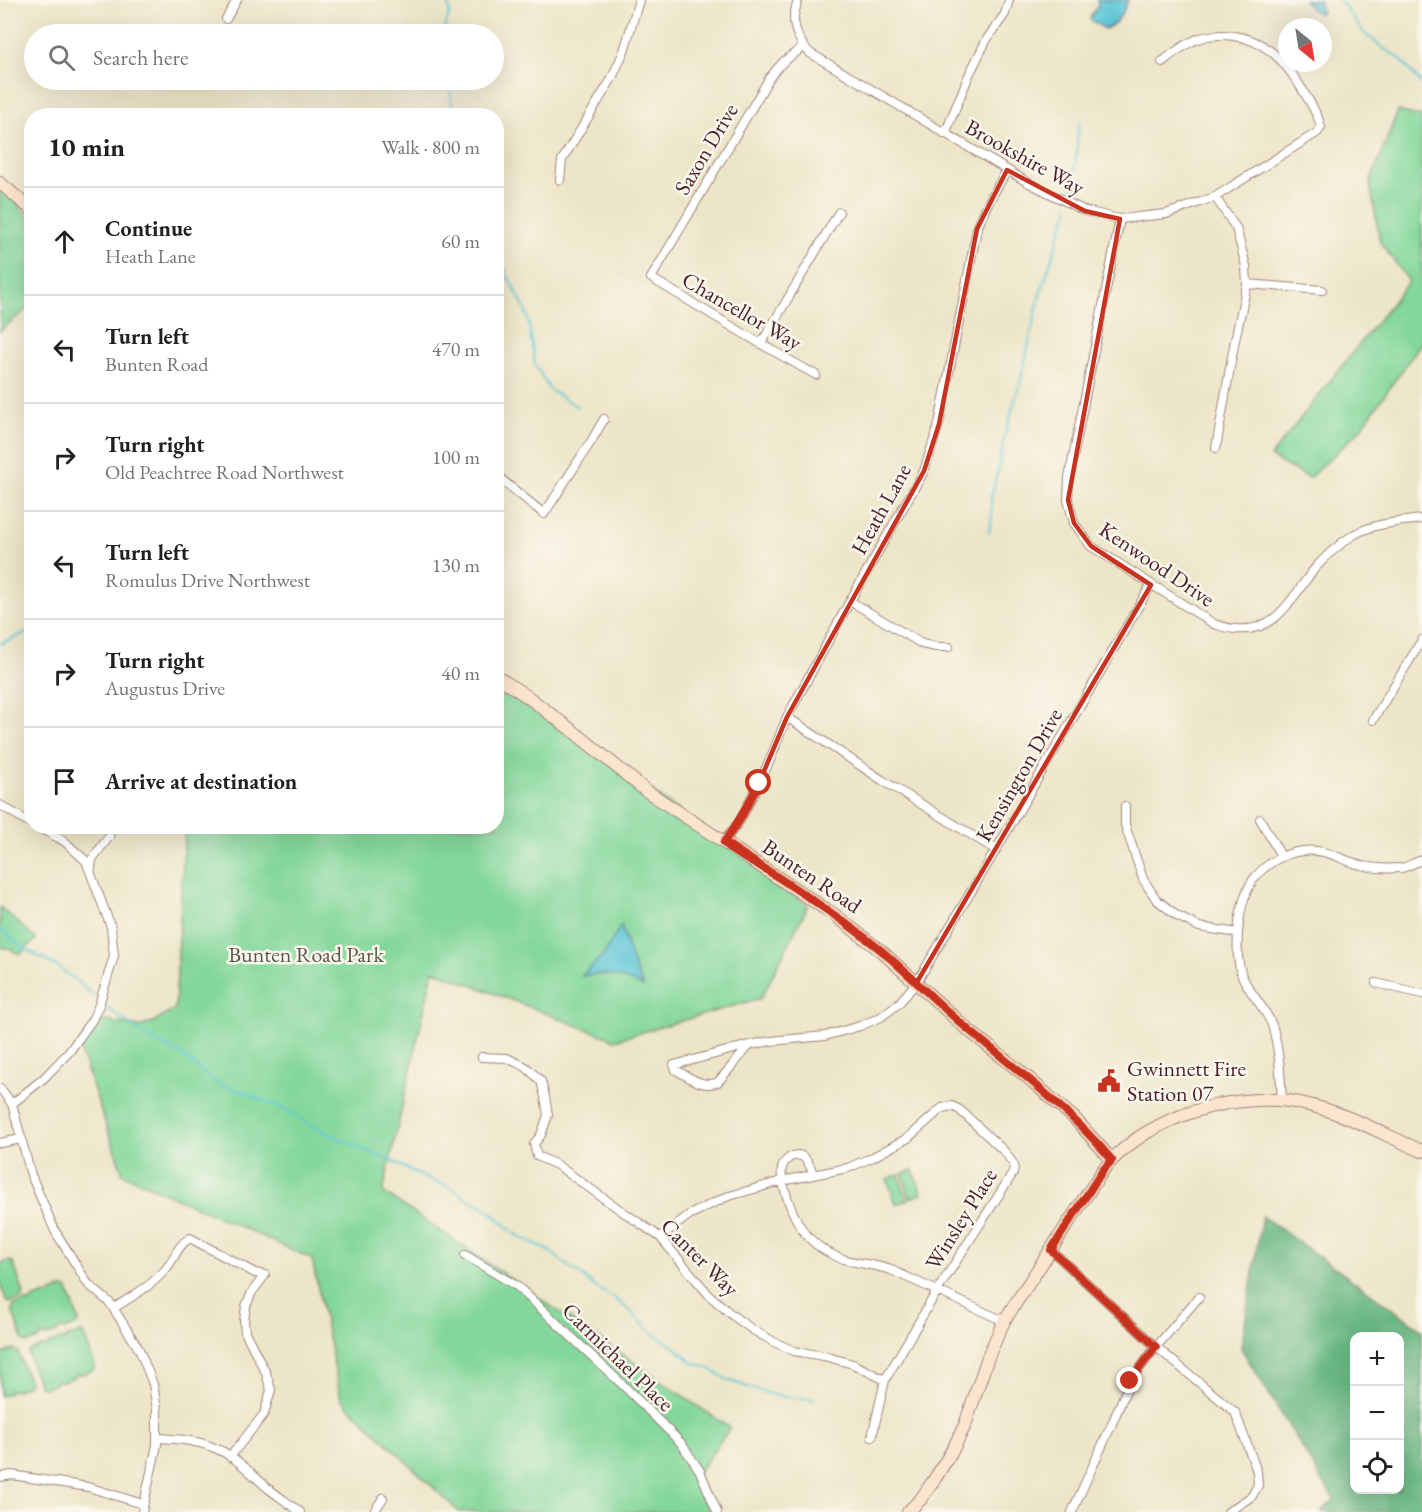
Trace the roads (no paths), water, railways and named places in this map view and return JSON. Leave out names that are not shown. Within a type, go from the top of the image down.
[{"type":"street","points":[[226,19],[237,0]]},
{"type":"street","points":[[560,180],[562,160],[611,80],[624,51],[639,0]]},
{"type":"street","points":[[798,0],[794,15],[796,30],[803,47]]},
{"type":"street","points":[[945,134],[969,75],[987,39],[1005,14],[1009,0]]},
{"type":"street","name":"Brookshire Way","points":[[803,47],[1029,183],[1085,211],[1120,219],[1166,214],[1215,197],[1318,132],[1321,126],[1319,118],[1294,76],[1268,48],[1253,41],[1229,35],[1210,36],[1194,40],[1162,62]]},
{"type":"street","name":"Saxon Drive","points":[[651,278],[770,77],[783,62],[803,47]]},
{"type":"street","name":"Heath Lane","points":[[724,842],[740,820],[759,783],[787,717],[924,471],[939,424],[977,229],[987,205],[1007,170]]},
{"type":"street","points":[[0,183],[24,203]]},
{"type":"street","points":[[1215,197],[1236,228],[1246,266],[1247,284],[1216,448]]},
{"type":"street","points":[[761,344],[839,212]]},
{"type":"street","name":"Kenwood Drive","points":[[1120,219],[1069,478],[1068,500],[1074,523],[1091,546],[1214,624],[1236,630],[1249,629],[1275,619],[1291,603],[1315,569],[1332,550],[1355,534],[1375,525],[1422,519]]},
{"type":"street","name":"Chancellor Way","points":[[651,278],[816,375]]},
{"type":"street","points":[[1247,284],[1322,290]]},
{"type":"street","points":[[504,482],[544,514],[604,419]]},
{"type":"street","name":"Kensington Drive","points":[[750,1045],[718,1082],[712,1085],[705,1085],[676,1070],[674,1065],[750,1045],[825,1036],[881,1017],[899,1003],[916,982],[996,850],[1151,585]]},
{"type":"street","points":[[850,601],[922,644],[950,647]]},
{"type":"street","points":[[1373,720],[1422,640]]},
{"type":"street","name":"Bunten Road","points":[[504,681],[578,735],[645,790],[836,916],[881,951],[968,1029],[1075,1119],[1112,1160]]},
{"type":"street","points":[[787,717],[882,780],[996,850]]},
{"type":"street","points":[[0,805],[24,819]]},
{"type":"street","points":[[1125,806],[1125,825],[1143,879],[1156,899],[1177,916],[1199,927],[1238,933]]},
{"type":"street","points":[[1260,819],[1281,856]]},
{"type":"street","points":[[12,1104],[44,1078],[69,1052],[92,1020],[114,956],[111,927],[86,861],[64,842],[50,834]]},
{"type":"street","points":[[90,875],[92,859],[110,834]]},
{"type":"street","points":[[1282,1100],[1280,1055],[1272,1025],[1242,976],[1239,962],[1238,933],[1244,901],[1253,881],[1266,866],[1281,856],[1301,851],[1318,850],[1361,866],[1380,868],[1402,867],[1422,860]]},
{"type":"street","points":[[1376,983],[1422,994]]},
{"type":"street","name":"Canter Way","points":[[482,1057],[507,1058],[526,1067],[541,1081],[548,1115],[541,1135],[534,1144],[537,1156],[557,1165],[660,1237],[709,1295],[732,1315],[753,1330],[794,1351],[853,1364],[885,1380]]},
{"type":"street","points":[[0,1089],[12,1104],[30,1175],[55,1231],[88,1284],[114,1308],[139,1349],[153,1384],[157,1438],[143,1508],[88,1486],[12,1475],[0,1477]]},
{"type":"street","points":[[908,1512],[936,1478],[953,1449],[965,1425],[988,1357],[1004,1321],[1103,1170],[1112,1160],[1146,1134],[1180,1116],[1208,1107],[1282,1100],[1329,1111],[1422,1151]]},
{"type":"street","name":"Winsley Place","points":[[660,1237],[689,1215],[726,1197],[782,1181],[848,1168],[873,1157],[908,1138],[942,1108],[952,1106],[960,1110],[1005,1152],[1014,1165],[1013,1173],[937,1291],[885,1380],[872,1437]]},
{"type":"street","points":[[0,1143],[22,1139]]},
{"type":"street","points":[[813,1175],[806,1158],[800,1155],[791,1156],[783,1163],[782,1181],[791,1210],[804,1234],[813,1241],[828,1252],[891,1270],[1004,1321]]},
{"type":"street","points":[[114,1308],[148,1286],[165,1271],[182,1242],[190,1238],[255,1273],[265,1275],[252,1292],[246,1306],[244,1321],[245,1332],[266,1372],[271,1390],[264,1414],[230,1457]]},
{"type":"street","points":[[1051,1250],[1156,1347],[1235,1412],[1257,1472],[1258,1485],[1252,1496],[1228,1512]]},
{"type":"street","name":"Carmichael Place","points":[[465,1255],[518,1287],[681,1443],[700,1471],[717,1512]]},
{"type":"street","points":[[1072,1512],[1130,1381],[1199,1297]]},
{"type":"street","points":[[157,1438],[187,1440],[219,1449],[300,1512]]},
{"type":"street","points":[[374,1512],[383,1498]]},
{"type":"water","points":[[1097,0],[1128,0],[1119,18],[1105,29],[1090,19],[1098,5]]},
{"type":"water","points":[[1304,0],[1319,0],[1322,12],[1319,14]]},
{"type":"water","points":[[621,925],[631,959],[643,987],[613,976],[599,974],[582,976],[605,953]]},
{"type":"waterway","points":[[446,24],[450,11],[447,0]]},
{"type":"waterway","points":[[1340,0],[1363,32],[1400,59],[1422,84]]},
{"type":"waterway","points":[[450,90],[453,108]]},
{"type":"waterway","points":[[1073,195],[1079,122]]},
{"type":"waterway","points":[[989,533],[992,515],[991,497],[1004,438],[1020,383],[1040,294],[1069,207]]},
{"type":"waterway","points":[[504,267],[528,319],[535,365],[550,390],[578,407]]},
{"type":"waterway","points":[[0,644],[24,634]]},
{"type":"waterway","points":[[0,929],[25,949],[58,967],[96,998]]},
{"type":"waterway","points":[[105,1006],[140,1033],[182,1055],[216,1082],[286,1110],[323,1131],[451,1188],[479,1204],[515,1234],[548,1250],[592,1285],[614,1298],[650,1331],[692,1362],[728,1380],[770,1394],[815,1399]]},
{"type":"place","name":"Gwinnett Fire Station 07","points":[[1109,1081]]},
{"type":"park label","name":"Bunten Road Park","points":[[306,954]]}]
